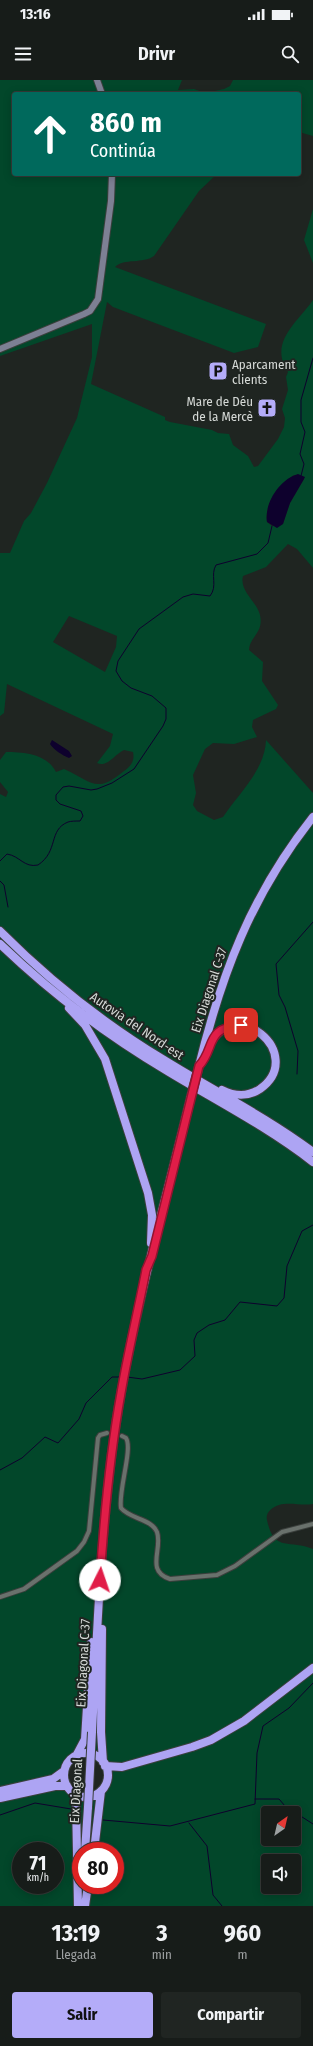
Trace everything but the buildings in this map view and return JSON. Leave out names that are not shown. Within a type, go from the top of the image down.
[{"type":"highway","name":"Eix Diagonal C-37","points":[[92,1732],[104,1524],[121,1393],[146,1270],[152,1256],[211,1020],[236,946],[262,893],[293,843],[313,817]]},
{"type":"highway","name":"Autovia del Nord-est","points":[[0,931],[74,998],[132,1040],[163,1060],[265,1119],[313,1152]]},
{"type":"highway","name":"Autovia del Nord-est","points":[[0,944],[52,990],[134,1050],[269,1131],[313,1162]]},
{"type":"highway","points":[[52,990],[85,1026],[107,1066],[144,1177],[151,1204],[153,1224],[146,1270]]},
{"type":"highway","points":[[163,1060],[173,1062],[228,1093],[241,1095],[258,1090],[268,1081],[274,1069],[275,1056],[271,1044],[261,1032],[247,1026],[234,1026],[216,1035],[198,1068]]},
{"type":"highway","points":[[0,1791],[53,1779],[64,1771],[68,1762],[76,1756],[85,1739],[94,1596],[100,1538],[104,1524]]},
{"type":"highway","points":[[102,1553],[104,1558],[102,1653],[104,1764],[107,1780]]},
{"type":"highway","points":[[95,1842],[101,1791],[107,1780],[122,1767],[192,1747],[226,1732],[244,1721],[313,1668]]},
{"type":"highway","name":"Eix Diagonal","points":[[86,1842],[92,1732]]},
{"type":"highway","points":[[76,1756],[89,1754],[97,1757],[104,1764],[122,1767]]},
{"type":"highway","points":[[64,1771],[67,1786],[74,1793],[88,1797],[101,1791]]},
{"type":"highway","points":[[0,1798],[55,1786],[67,1786]]},
{"type":"highway","points":[[74,1793],[76,1801],[78,1906]]},
{"type":"highway","points":[[82,1906],[83,1894]]},
{"type":"highway","points":[[85,1906],[87,1894]]},
{"type":"street","points":[[97,80],[101,92]]},
{"type":"street","points":[[0,349],[90,311],[98,299],[111,202],[112,176]]},
{"type":"street","points":[[0,1597],[24,1589],[77,1551],[84,1542],[89,1531],[98,1438],[100,1435],[107,1433]]},
{"type":"street","points":[[122,1436],[126,1438],[129,1445],[122,1484],[121,1508],[127,1514],[149,1524],[156,1530],[158,1538],[156,1563],[158,1571],[164,1577],[170,1579],[217,1576],[235,1566],[282,1532],[313,1524]]},
{"type":"green space","points":[[0,80],[182,80],[178,90],[194,89],[202,92],[12,92],[12,176],[215,176],[199,191],[154,256],[145,260],[119,264],[115,267],[266,324],[258,347],[234,353],[113,307],[107,302],[91,384],[165,417],[165,420],[170,422],[212,430],[218,433],[229,434],[233,445],[248,456],[254,467],[258,466],[278,439],[284,427],[285,418],[282,409],[288,390],[286,377],[288,372],[283,361],[281,351],[283,342],[287,333],[313,300],[313,568],[297,549],[288,544],[266,567],[243,576],[242,581],[246,592],[256,606],[261,621],[259,630],[250,645],[249,650],[263,662],[262,681],[278,705],[276,709],[253,720],[252,727],[257,737],[234,744],[213,743],[205,749],[193,775],[196,793],[193,805],[197,811],[214,820],[223,817],[256,771],[265,751],[266,740],[313,793],[313,1504],[279,1505],[270,1510],[267,1515],[267,1520],[270,1530],[278,1541],[313,1549],[313,1906],[0,1906],[0,794],[6,797],[8,792],[0,782],[0,760],[6,752],[35,755],[47,761],[56,772],[64,769],[94,784],[100,784],[114,778],[126,769],[132,763],[133,752],[124,750],[104,764],[97,763],[110,746],[113,734],[7,684],[4,713],[0,716],[0,553],[10,553],[24,521],[31,513],[47,483],[77,418],[92,357],[92,324],[0,356]],"holes":[[[294,475],[304,479],[290,503],[283,524],[272,526],[267,522],[268,508],[270,501],[278,489]],[[69,616],[117,636],[116,647],[105,672],[53,642]],[[88,1757],[99,1763],[103,1774],[102,1782],[97,1788],[90,1792],[81,1792],[74,1788],[69,1781],[68,1770],[76,1760]]]},
{"type":"green space","points":[[233,80],[313,80],[313,136],[301,133],[301,92],[210,92],[230,86]]},
{"type":"green space","points":[[313,209],[313,263],[304,240]]},
{"type":"shaded area","points":[[298,474],[305,477],[290,503],[283,524],[277,528],[267,522],[268,507],[279,486],[291,477]]},
{"type":"shaded area","points":[[52,740],[69,751],[72,756],[69,758],[56,750],[50,744]]},
{"type":"waterway","points":[[301,476],[304,464],[300,454],[305,432],[301,422],[301,400],[313,358]]},
{"type":"waterway","points":[[0,861],[7,854],[29,865],[38,865],[49,854],[58,830],[69,822],[80,821],[83,816],[81,811],[60,804],[56,800],[56,795],[63,787],[69,786],[91,790],[97,789],[112,783],[134,769],[163,726],[166,719],[166,708],[152,696],[131,688],[122,681],[116,671],[118,661],[139,629],[183,597],[193,594],[210,596],[214,584],[214,569],[216,565],[257,554],[268,543],[272,526]]},
{"type":"waterway","points":[[0,881],[4,885],[8,907]]},
{"type":"waterway","points":[[297,1074],[298,1051],[285,1007],[279,995],[276,964],[313,922]]},
{"type":"waterway","points":[[127,1377],[142,1379],[180,1370],[195,1356],[194,1340],[197,1333],[209,1325],[225,1320],[240,1302],[277,1306],[284,1298],[287,1266],[302,1231],[313,1225]]},
{"type":"waterway","points":[[0,1470],[22,1458],[45,1437],[58,1443],[79,1419],[86,1403],[112,1377],[120,1377]]},
{"type":"waterway","points":[[103,1820],[170,1826],[255,1804],[257,1753],[263,1726],[289,1708],[313,1683]]},
{"type":"waterway","points":[[255,1799],[279,1799],[285,1806],[313,1824]]},
{"type":"waterway","points":[[0,1815],[35,1803],[71,1809]]},
{"type":"waterway","points":[[189,1823],[207,1846],[213,1895],[222,1906]]},
{"type":"place","name":"Aparcament clients","points":[[218,371]]},
{"type":"place","name":"Mare de Déu de la Mercè","points":[[267,408]]},
{"type":"route","points":[[100,1580],[107,1492],[114,1440],[121,1393],[146,1270],[152,1256],[199,1066],[216,1035],[227,1028],[241,1025]]}]
